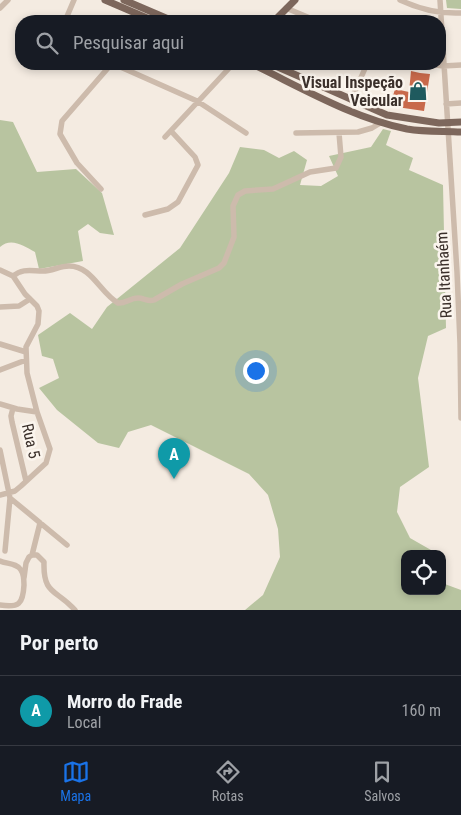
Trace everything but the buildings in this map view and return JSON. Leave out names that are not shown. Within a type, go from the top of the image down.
[{"type":"main road","points":[[105,0],[140,15]]},
{"type":"main road","points":[[124,0],[159,15]]},
{"type":"main road","points":[[280,15],[294,0]]},
{"type":"main road","points":[[265,70],[344,108],[382,122],[408,129],[461,132]]},
{"type":"main road","points":[[284,70],[386,115],[415,121],[461,122]]},
{"type":"street","points":[[0,8],[8,0]]},
{"type":"street","points":[[68,15],[74,0]]},
{"type":"street","points":[[400,0],[424,9],[461,13]]},
{"type":"street","name":"Rua Itanhaém","points":[[440,0],[441,15]]},
{"type":"street","points":[[286,8],[303,15]]},
{"type":"street","points":[[446,66],[461,65]]},
{"type":"street","points":[[101,189],[77,163],[60,134],[62,121],[106,70]]},
{"type":"street","points":[[127,70],[197,101],[246,133]]},
{"type":"street","points":[[165,137],[227,70]]},
{"type":"street","points":[[351,100],[364,70]]},
{"type":"street","name":"Rua Itanhaém","points":[[443,70],[459,272],[461,416]]},
{"type":"street","points":[[446,104],[461,103]]},
{"type":"street","points":[[296,133],[365,131],[382,122]]},
{"type":"street","points":[[145,215],[168,208],[178,202],[198,165],[196,157],[171,130]]},
{"type":"street","points":[[14,276],[21,270],[45,271],[70,266],[90,275],[118,303],[122,304],[136,298],[154,300],[224,264],[234,237],[233,206],[238,195],[245,190],[272,190],[310,172],[336,168],[341,158],[339,133]]},
{"type":"street","points":[[454,202],[461,202]]},
{"type":"street","points":[[0,270],[14,276],[37,306],[39,317],[29,340],[26,363],[37,412],[50,449],[46,463],[9,495]]},
{"type":"street","points":[[0,307],[19,306],[30,299]]},
{"type":"street","points":[[0,344],[26,352]]},
{"type":"street","points":[[0,370],[26,363]]},
{"type":"street","points":[[0,404],[37,412]]},
{"type":"street","name":"Rua 5","points":[[13,408],[12,422],[26,481]]},
{"type":"street","points":[[0,450],[9,495],[5,551]]},
{"type":"street","points":[[0,494],[9,495],[67,545]]},
{"type":"street","points":[[0,604],[17,605],[24,597],[26,564],[29,557],[32,556],[40,523]]},
{"type":"street","points":[[32,556],[37,556],[44,562],[44,579],[48,586],[75,610]]},
{"type":"street","points":[[0,561],[17,566],[21,569],[24,578]]},
{"type":"green space","points":[[446,0],[461,0],[461,9],[447,8]]},
{"type":"green space","points":[[0,120],[13,122],[37,172],[76,169],[102,193],[114,235],[100,233],[88,224],[78,231],[83,261],[39,269],[35,252],[22,245],[13,243],[4,244],[0,247]]},
{"type":"green space","points":[[383,129],[391,131],[386,145],[413,158],[409,170],[443,185],[446,328],[428,336],[418,378],[429,467],[400,487],[397,512],[410,538],[431,550],[401,550],[401,595],[446,595],[446,584],[461,590],[461,610],[245,610],[263,595],[280,557],[278,529],[268,495],[249,474],[151,425],[128,432],[119,448],[98,443],[57,410],[39,388],[59,378],[53,359],[42,356],[38,335],[70,313],[92,329],[107,307],[180,248],[229,173],[240,147],[264,150],[279,158],[294,151],[307,160],[300,185],[321,186],[338,176],[329,156],[371,147]]},
{"type":"place","name":"Visual Inspeção Veicular","points":[[418,91]]},
{"type":"place","name":"Morro do Frade","points":[[174,479]]}]
